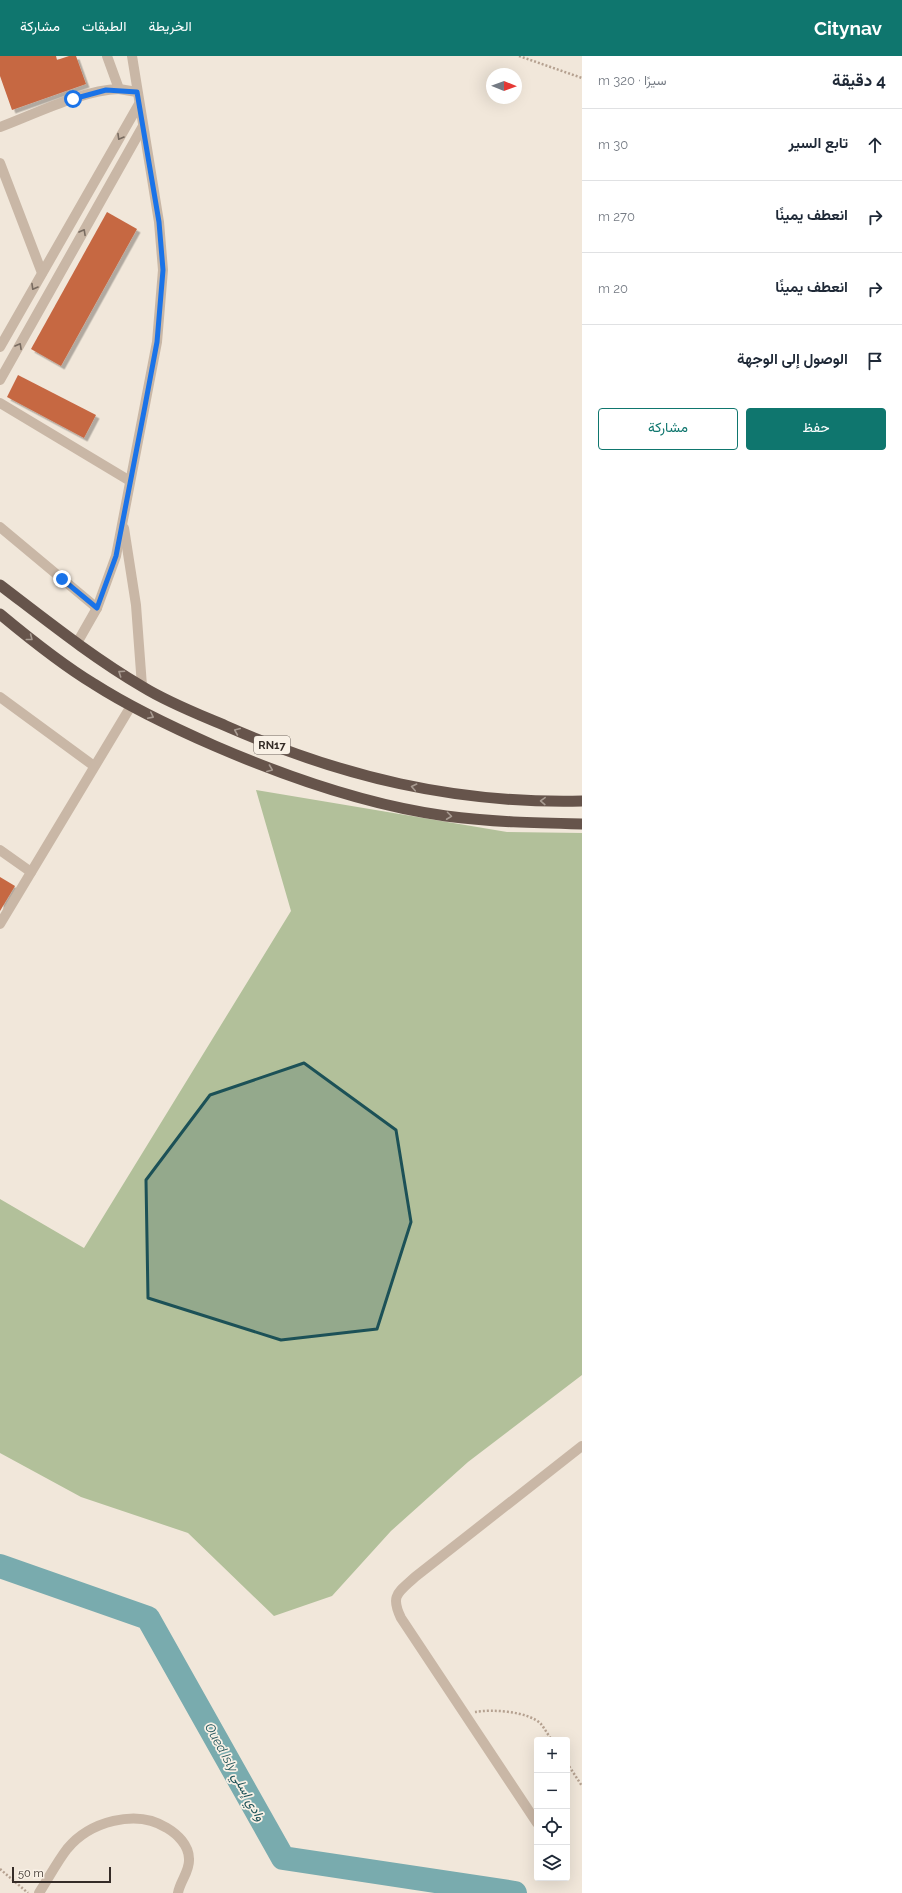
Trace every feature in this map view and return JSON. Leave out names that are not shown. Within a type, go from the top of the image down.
[{"type":"highway","name":"RN17","points":[[0,585],[77,643],[164,699],[241,733],[320,763],[376,779],[436,792],[504,800],[582,801]]},
{"type":"highway","name":"RN17","points":[[0,614],[64,664],[131,706],[236,755],[299,780],[354,797],[445,816],[496,822],[582,824]]},
{"type":"street","points":[[107,56],[119,89]]},
{"type":"street","points":[[77,643],[97,608],[116,556],[157,342],[163,270],[159,222],[132,56]]},
{"type":"street","points":[[0,127],[88,94],[119,89],[137,92]]},
{"type":"street","points":[[0,347],[139,104]]},
{"type":"street","points":[[0,380],[143,126]]},
{"type":"street","points":[[0,163],[42,272]]},
{"type":"street","points":[[0,403],[130,481]]},
{"type":"street","points":[[123,520],[136,605],[142,686]]},
{"type":"street","points":[[0,527],[97,608]]},
{"type":"street","points":[[0,697],[94,766]]},
{"type":"street","points":[[0,924],[131,706]]},
{"type":"street","points":[[0,850],[31,872]]},
{"type":"street","points":[[534,1818],[401,1618],[395,1606],[395,1599],[400,1591],[421,1572],[579,1451]]},
{"type":"street","points":[[39,1893],[67,1849],[76,1840],[101,1824],[137,1818],[158,1823],[168,1828],[186,1845],[189,1854],[189,1865],[178,1893]]},
{"type":"path","points":[[519,56],[582,78]]},
{"type":"path","points":[[465,1713],[488,1710],[526,1716],[541,1724],[550,1737]]},
{"type":"path","points":[[570,1768],[582,1786]]},
{"type":"path","points":[[0,1869],[28,1893]]},
{"type":"highlighted area","points":[[304,1063],[396,1130],[411,1222],[377,1329],[281,1340],[148,1298],[146,1180],[210,1095]]},
{"type":"green space","points":[[256,790],[507,832],[582,833],[582,1375],[468,1462],[391,1531],[332,1596],[274,1616],[188,1533],[81,1497],[0,1453],[0,1199],[84,1248],[291,911]]},
{"type":"building","points":[[0,56],[56,56],[57,60],[69,56],[76,56],[86,84],[12,110],[0,76]]},
{"type":"building","points":[[107,212],[137,229],[61,366],[31,349]]},
{"type":"building","points":[[18,375],[96,415],[84,438],[7,397]]},
{"type":"building","points":[[0,877],[15,886],[0,911]]},
{"type":"waterway","name":"Oued Isly وادي إسلي","points":[[0,1566],[148,1618],[283,1858],[515,1893]]},
{"type":"route","points":[[62,579],[97,608],[116,556],[157,342],[163,270],[159,222],[137,92],[119,89],[106,90],[73,99]]}]
